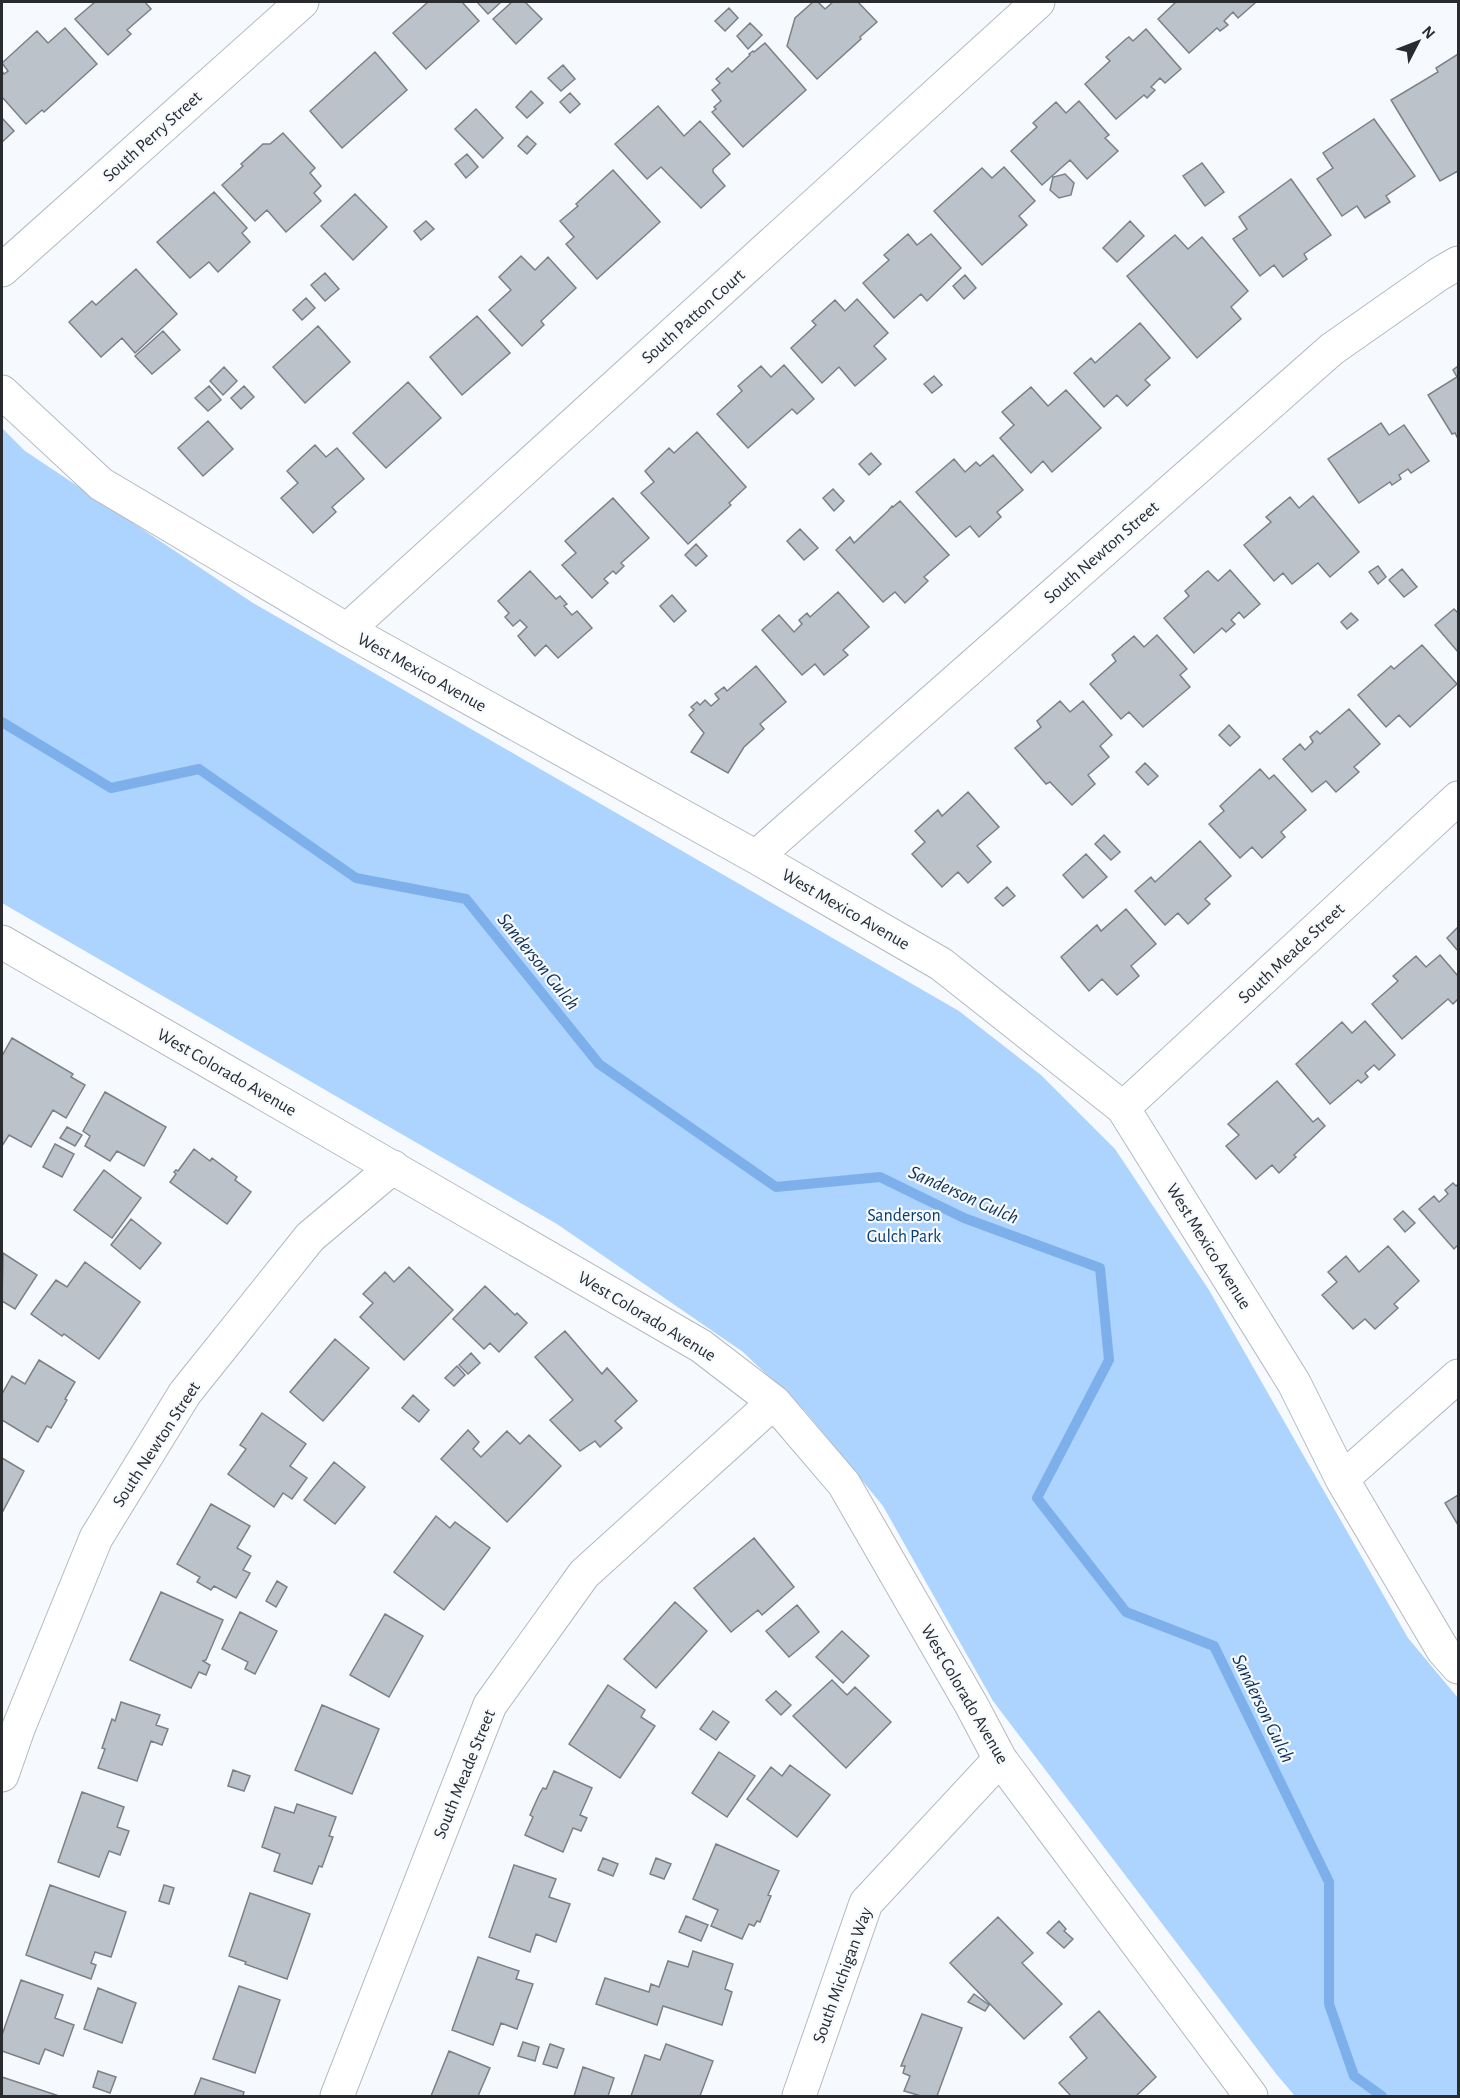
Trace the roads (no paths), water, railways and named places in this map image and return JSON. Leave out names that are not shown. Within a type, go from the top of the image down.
[{"type":"street","name":"South Perry Street","points":[[2,270],[302,2]]},
{"type":"street","name":"South Patton Court","points":[[347,630],[1038,2]]},
{"type":"street","name":"South Newton Street","points":[[756,857],[1332,349],[1458,263]]},
{"type":"street","name":"West Mexico Avenue","points":[[2,392],[100,484],[347,630],[756,857],[941,964],[1123,1108],[1294,1383],[1342,1479],[1443,1650],[1458,1667]]},
{"type":"street","name":"South Meade Street","points":[[1123,1108],[1458,798]]},
{"type":"street","name":"West Colorado Avenue","points":[[2,942],[701,1346],[774,1402],[844,1484],[1000,1759],[1251,2097]]},
{"type":"street","name":"South Newton Street","points":[[2,1775],[22,1718],[96,1538],[185,1393],[310,1237],[393,1167]]},
{"type":"street","points":[[1342,1479],[1458,1376]]},
{"type":"street","name":"South Meade Street","points":[[337,2097],[490,1704],[584,1574],[774,1402]]},
{"type":"street","name":"South Michigan Way","points":[[799,2097],[866,1902],[1000,1759]]},
{"type":"waterway","name":"Sanderson Gulch","points":[[2,722],[111,788],[199,769],[356,878],[466,899],[599,1064],[776,1187],[880,1177],[964,1218],[1100,1268],[1109,1360],[1037,1498],[1126,1612],[1214,1646],[1329,1882],[1329,2004],[1354,2076],[1382,2096]]},
{"type":"park label","name":"Sanderson Gulch Park","points":[[904,1225]]}]
